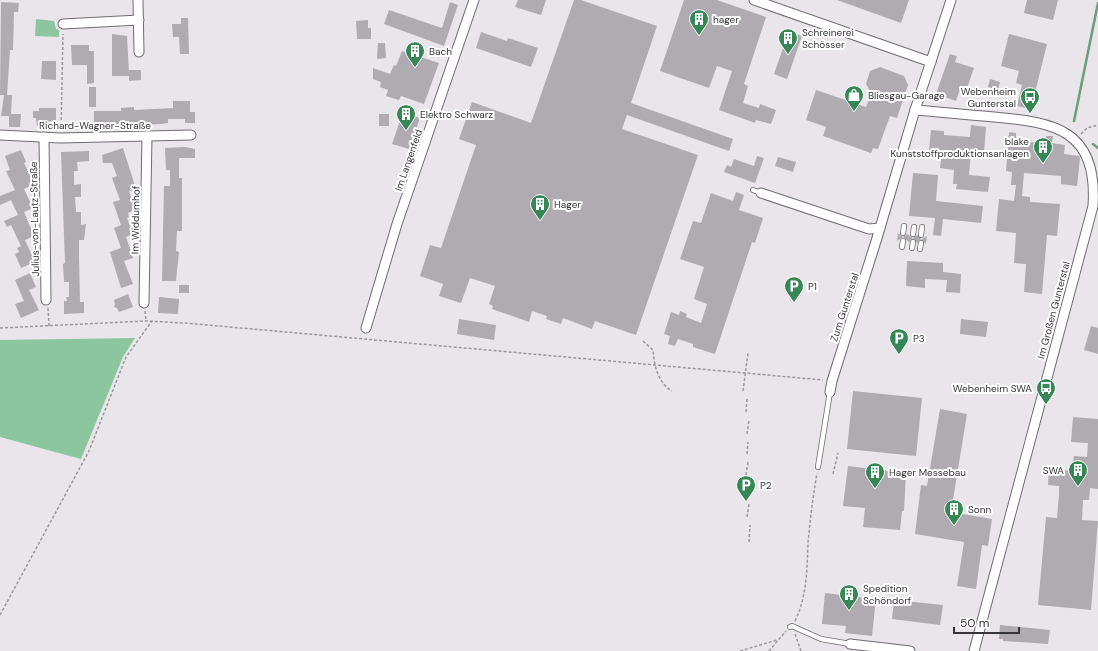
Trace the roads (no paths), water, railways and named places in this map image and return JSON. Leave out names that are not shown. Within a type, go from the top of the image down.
[{"type":"street","points":[[138,0],[139,52]]},
{"type":"street","name":"Im Langenfeld","points":[[366,328],[397,224],[474,0]]},
{"type":"street","points":[[754,0],[931,62]]},
{"type":"street","name":"Zum Gunterstal","points":[[830,392],[832,381],[915,110],[951,0]]},
{"type":"street","points":[[63,24],[139,20]]},
{"type":"street","name":"Im Großen Gunterstal","points":[[915,110],[1041,122],[1054,126],[1075,139],[1084,148],[1090,157],[1094,171],[1095,188],[1092,206],[974,651]]},
{"type":"street","name":"Richard-Wagner-Straße","points":[[0,135],[60,138],[191,135]]},
{"type":"street","name":"Im Widdumhof","points":[[144,303],[147,136]]},
{"type":"street","name":"Julius-von-Lautz-Straße","points":[[44,137],[46,300]]},
{"type":"street","points":[[757,192],[869,229],[880,228]]},
{"type":"street","points":[[850,644],[910,651]]},
{"type":"lane","points":[[903,233],[904,226]]},
{"type":"lane","points":[[913,234],[914,227]]},
{"type":"lane","points":[[921,235],[922,227]]},
{"type":"lane","points":[[902,247],[903,241]]},
{"type":"lane","points":[[912,248],[913,242]]},
{"type":"lane","points":[[920,243],[920,249]]},
{"type":"lane","name":"Zum Gunterstal","points":[[818,467],[830,392]]},
{"type":"lane","points":[[791,626],[821,639],[850,644]]},
{"type":"waterway","points":[[1074,121],[1098,3]]},
{"type":"waterway","points":[[1093,144],[1098,148]]},
{"type":"place","name":"hager","points":[[699,36]]},
{"type":"place","name":"Schreinerei Schösser","points":[[788,55]]},
{"type":"place","name":"Bach","points":[[415,68]]},
{"type":"place","name":"Bliesgau-Garage","points":[[854,112]]},
{"type":"place","name":"Webenheim Gunterstal","points":[[1030,114]]},
{"type":"place","name":"Elektro Schwarz","points":[[406,131]]},
{"type":"place","name":"blake Kunststoffproduktionsanlagen","points":[[1043,164]]},
{"type":"place","name":"Hager","points":[[540,221]]},
{"type":"place","name":"P1","points":[[794,303]]},
{"type":"place","name":"P3","points":[[899,355]]},
{"type":"place","name":"Webenheim SWA","points":[[1046,405]]},
{"type":"place","name":"SWA","points":[[1078,487]]},
{"type":"place","name":"Hager Messebau","points":[[875,489]]},
{"type":"place","name":"P2","points":[[746,502]]},
{"type":"place","name":"Sonn","points":[[954,526]]},
{"type":"place","name":"Spedition Schöndorf","points":[[849,611]]}]
